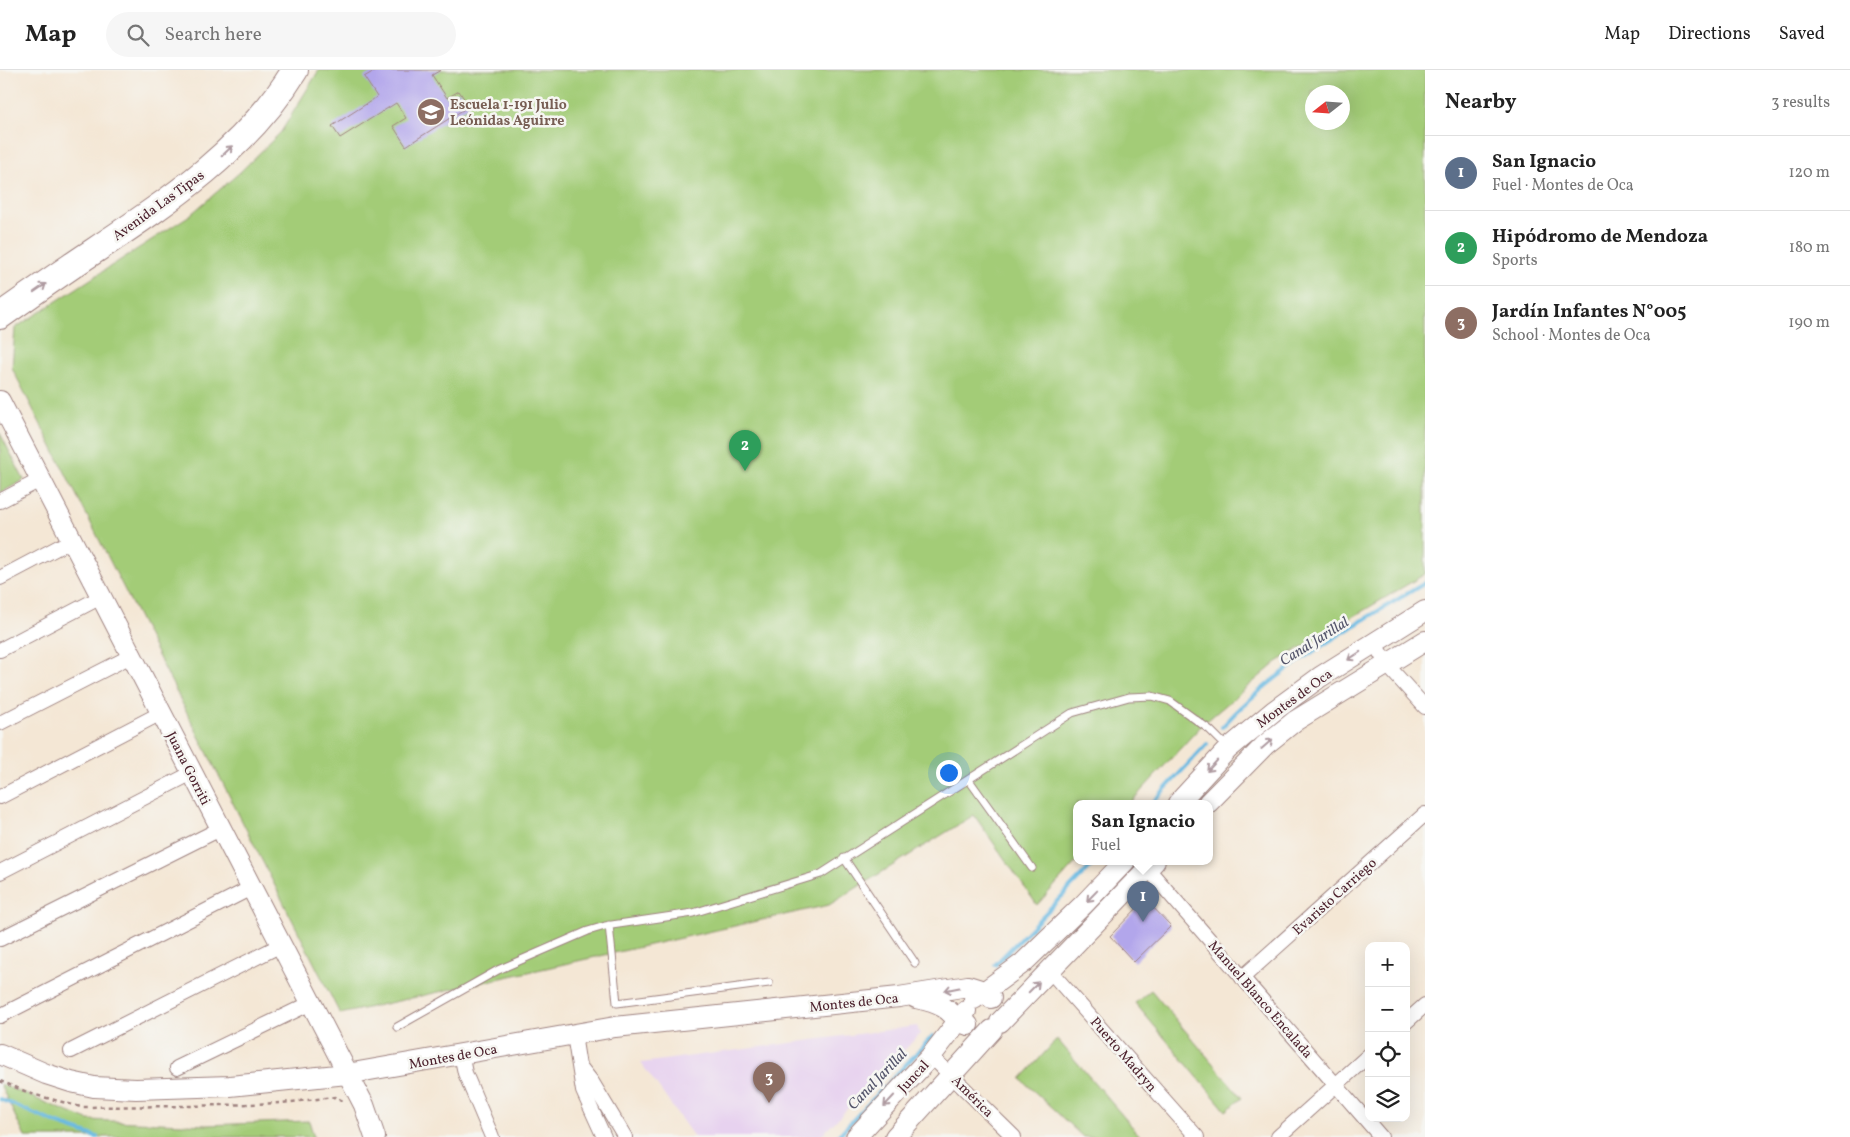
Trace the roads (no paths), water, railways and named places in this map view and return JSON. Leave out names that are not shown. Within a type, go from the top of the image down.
[{"type":"highway","name":"Avenida Las Tipas","points":[[0,316],[166,202],[217,160],[271,105],[295,70]]},
{"type":"main road","points":[[271,105],[286,70]]},
{"type":"main road","name":"Juana Gorriti","points":[[0,401],[364,1105],[375,1137]]},
{"type":"main road","name":"Montes de Oca","points":[[1181,800],[1228,748],[1274,710],[1320,677],[1425,611]]},
{"type":"main road","name":"Montes de Oca","points":[[1211,800],[1265,745],[1295,721],[1425,641]]},
{"type":"main road","points":[[974,1008],[1083,905],[1121,865]]},
{"type":"main road","points":[[974,1008],[978,1032],[984,1033],[996,1026],[1050,971],[1146,865]]},
{"type":"main road","name":"Montes de Oca","points":[[0,1054],[46,1074],[71,1082],[102,1088],[136,1089],[230,1086],[347,1074],[615,1027],[910,996],[968,986],[974,1008],[951,1012],[943,1006],[910,996]]},
{"type":"main road","points":[[974,1008],[1000,1007],[1001,1012],[996,1026]]},
{"type":"main road","name":"Juncal","points":[[856,1137],[974,1008]]},
{"type":"main road","name":"Juncal","points":[[895,1137],[996,1026]]},
{"type":"street","points":[[0,501],[40,480]]},
{"type":"street","points":[[0,578],[72,540]]},
{"type":"street","points":[[0,650],[101,597]]},
{"type":"street","points":[[1374,642],[1387,665],[1425,707]]},
{"type":"street","points":[[0,723],[132,656]]},
{"type":"street","points":[[0,797],[161,713]]},
{"type":"street","points":[[0,872],[192,773]]},
{"type":"street","name":"Evaristo Carriego","points":[[1242,978],[1425,814]]},
{"type":"street","points":[[0,939],[220,829]]},
{"type":"street","name":"Manuel Blanco Encalada","points":[[1150,865],[1242,978],[1381,1137]]},
{"type":"street","points":[[0,1016],[251,888]]},
{"type":"street","points":[[71,1052],[281,945]]},
{"type":"street","name":"Puerto Madryn","points":[[1050,971],[1197,1137]]},
{"type":"street","points":[[177,1068],[311,1003]]},
{"type":"street","points":[[1410,1018],[1425,1005]]},
{"type":"street","points":[[574,1035],[583,1091],[604,1137]]},
{"type":"street","points":[[462,1054],[465,1073],[492,1137]]},
{"type":"street","name":"América","points":[[931,1056],[1014,1137]]},
{"type":"street","points":[[1278,1137],[1365,1059]]},
{"type":"street","points":[[579,1065],[592,1082],[625,1137]]},
{"type":"lane","points":[[397,1027],[498,970],[588,931],[609,925],[693,913],[821,874],[1072,713],[1130,696],[1152,696],[1170,701],[1210,730],[1228,748]]},
{"type":"lane","points":[[969,780],[1032,868]]},
{"type":"lane","points":[[844,858],[915,963]]},
{"type":"lane","points":[[609,925],[617,1003],[769,983]]},
{"type":"waterway","name":"Canal Jarillal","points":[[1222,727],[1243,705],[1292,666],[1345,631],[1425,583]]},
{"type":"waterway","name":"Canal Jarillal","points":[[1155,800],[1207,744]]},
{"type":"waterway","name":"Canal Jarillal","points":[[995,965],[1092,865]]},
{"type":"waterway","name":"Canal Jarillal","points":[[837,1137],[933,1036]]},
{"type":"waterway","points":[[0,1099],[56,1123],[97,1137]]},
{"type":"place","name":"Escuela 1-191 Julio Leónidas Aguirre","points":[[431,112]]},
{"type":"place","name":"Hipódromo de Mendoza","points":[[745,471]]},
{"type":"place","name":"San Ignacio","points":[[1143,922]]},
{"type":"place","name":"Jardín Infantes N°005","points":[[769,1103]]}]
